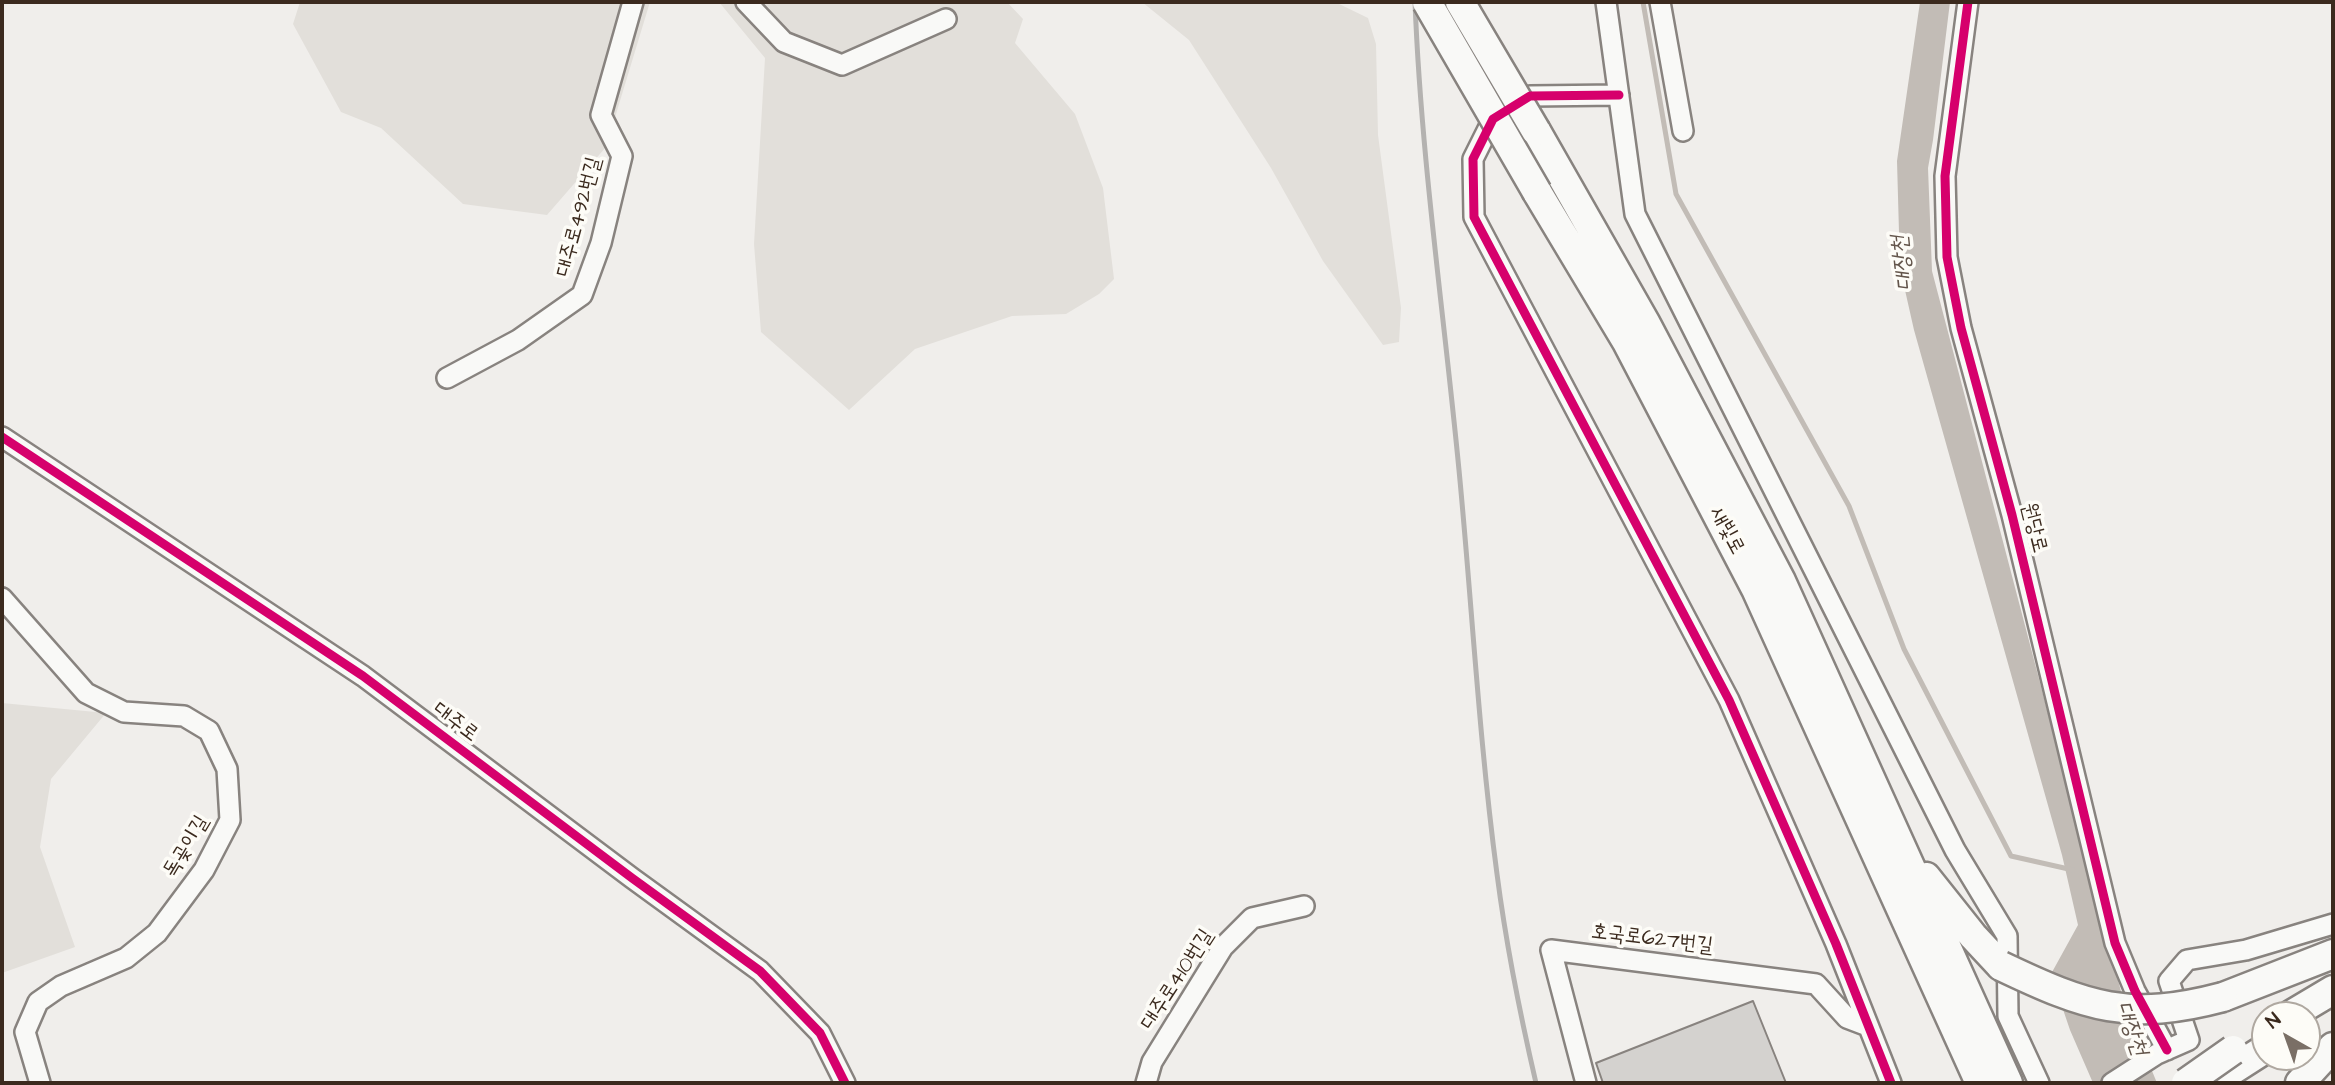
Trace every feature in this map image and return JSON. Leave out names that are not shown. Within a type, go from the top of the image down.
[{"type":"highway","name":"새빛로","points":[[1427,2],[1627,342],[1756,589],[1980,1083]]},
{"type":"highway","name":"새빛로","points":[[1460,2],[1646,324],[1781,581],[2008,1083]]},
{"type":"highway","points":[[1899,843],[1973,936],[2001,966],[2059,993],[2099,1006],[2142,1010],[2187,1007],[2223,997],[2333,954]]},
{"type":"highway","points":[[2315,1001],[2333,990]]},
{"type":"highway","points":[[2300,1083],[2333,1047]]},
{"type":"highway","points":[[2186,1083],[2247,1054]]},
{"type":"highway","points":[[2211,1083],[2247,1054]]},
{"type":"street","name":"대주로492번길","points":[[447,378],[518,340],[582,295],[601,243],[622,156],[601,115],[633,2]]},
{"type":"street","points":[[746,2],[784,42],[842,65],[946,19]]},
{"type":"street","points":[[1606,2],[1635,214],[1955,850],[2007,936],[2007,1016],[2039,1083]]},
{"type":"street","points":[[1660,2],[1683,131]]},
{"type":"street","name":"원당로","points":[[1968,2],[1945,176],[1947,257],[1958,317],[2012,515],[2115,943],[2162,1052]]},
{"type":"street","points":[[1619,95],[1530,96],[1493,119],[1473,159],[1474,217],[1730,700],[1836,944],[1891,1083]]},
{"type":"street","name":"대주로","points":[[2,437],[363,676],[760,971],[820,1033],[845,1083]]},
{"type":"street","name":"독곶이길","points":[[2,598],[86,693],[124,712],[184,716],[209,731],[227,769],[230,820],[204,870],[157,933],[126,958],[61,986],[38,1002],[25,1032],[40,1083]]},
{"type":"street","name":"대주로410번길","points":[[1146,1083],[1152,1062],[1223,947],[1252,918],[1304,906]]},
{"type":"street","points":[[2211,1083],[2189,1040],[2169,981],[2186,960],[2246,950],[2333,923]]},
{"type":"street","name":"호국로627번길","points":[[1586,1083],[1551,950],[1816,984],[1847,1018],[1868,1026]]},
{"type":"street","points":[[2112,1083],[2162,1052],[2189,1040]]},
{"type":"shaded area","points":[[300,2],[650,2],[606,147],[547,215],[463,204],[381,128],[341,112],[293,24]]},
{"type":"shaded area","points":[[719,2],[1007,2],[1023,19],[1015,43],[1075,114],[1103,188],[1114,279],[1099,294],[1066,314],[1012,316],[915,349],[849,410],[761,332],[754,244],[765,58]]},
{"type":"shaded area","points":[[1142,2],[1335,2],[1368,18],[1376,44],[1378,135],[1401,308],[1399,342],[1383,345],[1323,261],[1271,168],[1189,40]]},
{"type":"shaded area","points":[[2,703],[106,713],[51,779],[40,847],[75,947],[2,973]]},
{"type":"water","name":"대장천","points":[[1920,2],[1950,2],[1928,168],[1932,271],[2124,1003],[2157,1083],[2093,1083],[2070,1030],[2051,974],[2078,925],[2062,855],[1914,330],[1900,268],[1897,161]]},
{"type":"building","points":[[1753,1001],[1786,1083],[1603,1083],[1596,1063]]},
{"type":"waterway","points":[[1643,2],[1676,194],[1849,506],[1904,649],[2011,856],[2073,870]]},
{"type":"railway","points":[[1415,2],[1428,178],[1459,470],[1491,824],[1509,953],[1536,1083]]},
{"type":"cycle path","points":[[1968,2],[1945,176],[1947,257],[1961,328],[2012,515],[2115,943],[2135,991],[2167,1050]]},
{"type":"cycle path","points":[[1619,95],[1530,96],[1493,119],[1473,159],[1474,217],[1729,700],[1836,944],[1891,1083]]},
{"type":"cycle path","points":[[2,437],[363,676],[760,971],[820,1033],[845,1083]]}]
